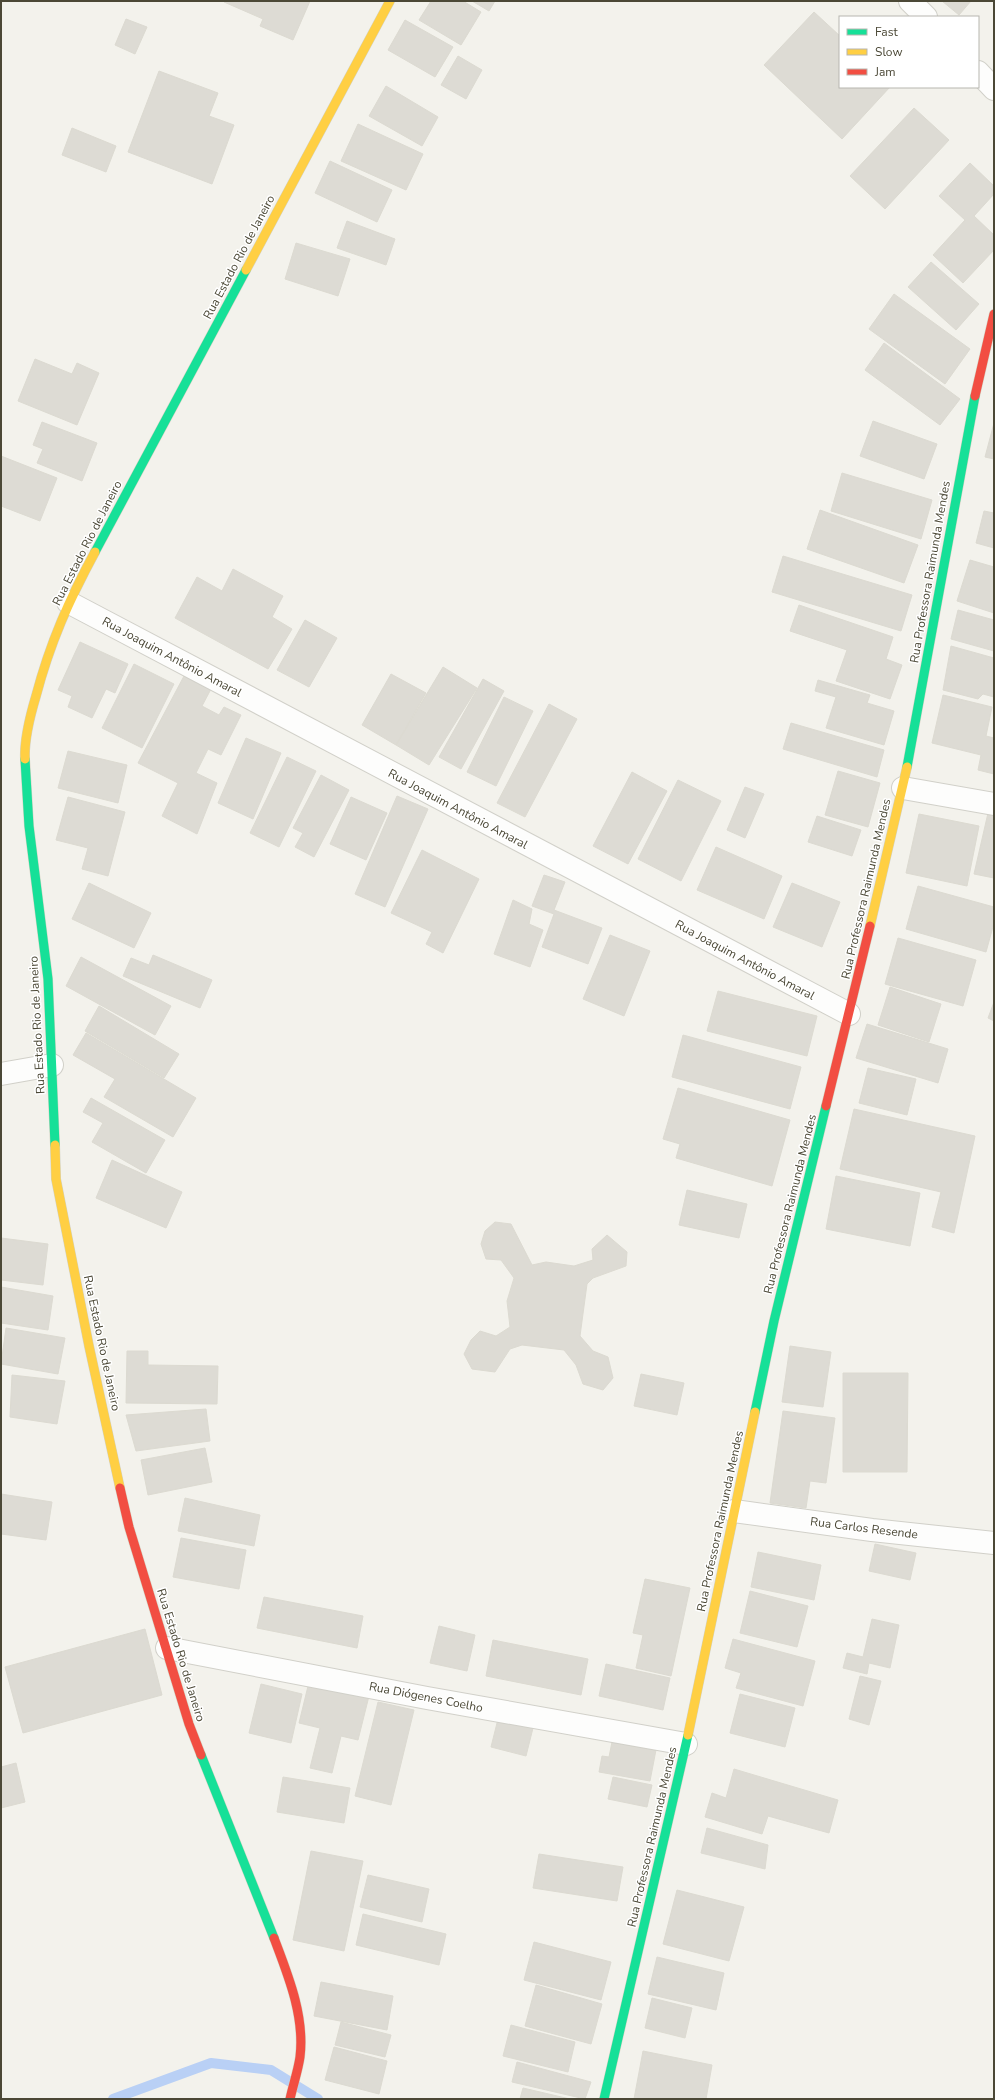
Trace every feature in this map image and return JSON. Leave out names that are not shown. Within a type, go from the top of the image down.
[{"type":"street","name":"Rua Estado Rio de Janeiro","points":[[290,2099],[300,2057],[300,2030],[296,2002],[280,1954],[189,1724],[167,1648],[129,1528],[88,1338],[56,1178],[48,979],[29,826],[25,751],[31,713],[43,668],[68,602],[390,1]]},
{"type":"street","points":[[910,1],[925,16]]},
{"type":"street","points":[[979,73],[994,89]]},
{"type":"street","name":"Rua Professora Raimunda Mendes","points":[[604,2099],[686,1744],[774,1322],[903,788],[971,414],[994,314]]},
{"type":"street","name":"Rua Joaquim Antônio Amaral","points":[[68,602],[849,1014]]},
{"type":"street","points":[[903,788],[994,804]]},
{"type":"street","points":[[1,1074],[52,1065]]},
{"type":"street","name":"Rua Carlos Resende","points":[[734,1511],[872,1530],[994,1543]]},
{"type":"street","name":"Rua Diógenes Coelho","points":[[167,1648],[426,1698],[686,1744]]},
{"type":"building","points":[[310,1],[293,40],[260,26],[263,19],[224,2]]},
{"type":"building","points":[[431,1],[463,1],[481,12],[461,45],[419,20]]},
{"type":"building","points":[[472,1],[495,1],[489,11]]},
{"type":"building","points":[[942,1],[971,1],[959,15]]},
{"type":"building","points":[[814,12],[839,35],[839,88],[889,88],[842,139],[764,65]]},
{"type":"building","points":[[126,19],[147,27],[135,54],[115,45]]},
{"type":"building","points":[[405,20],[453,47],[435,77],[388,50]]},
{"type":"building","points":[[458,56],[482,70],[466,99],[441,85]]},
{"type":"building","points":[[159,71],[218,93],[209,116],[234,125],[212,184],[128,152]]},
{"type":"building","points":[[386,86],[438,117],[422,146],[369,116]]},
{"type":"building","points":[[914,108],[949,140],[885,209],[850,176]]},
{"type":"building","points":[[358,124],[423,154],[406,190],[341,161]]},
{"type":"building","points":[[72,128],[116,146],[106,172],[62,155]]},
{"type":"building","points":[[330,161],[392,190],[377,222],[315,193]]},
{"type":"building","points":[[970,163],[994,186],[994,194],[974,216],[994,235],[994,250],[963,283],[933,255],[965,220],[939,196]]},
{"type":"building","points":[[347,221],[395,239],[386,265],[337,248]]},
{"type":"building","points":[[296,243],[350,259],[338,296],[285,279]]},
{"type":"building","points":[[931,262],[979,304],[956,330],[908,287]]},
{"type":"building","points":[[894,294],[970,349],[945,384],[869,329]]},
{"type":"building","points":[[884,343],[960,399],[940,425],[865,370]]},
{"type":"building","points":[[35,359],[72,374],[77,363],[99,373],[77,425],[18,401]]},
{"type":"building","points":[[873,421],[937,444],[924,479],[860,456]]},
{"type":"building","points":[[42,422],[97,443],[82,481],[37,463],[43,449],[33,445]]},
{"type":"building","points":[[994,423],[994,459],[985,457]]},
{"type":"building","points":[[1,456],[57,478],[40,521],[1,506]]},
{"type":"building","points":[[842,473],[932,500],[921,539],[831,511]]},
{"type":"building","points":[[820,510],[918,545],[904,583],[807,549]]},
{"type":"building","points":[[984,511],[994,513],[994,548],[976,543]]},
{"type":"building","points":[[783,556],[912,595],[901,631],[772,592]]},
{"type":"building","points":[[970,560],[994,567],[994,613],[957,601]]},
{"type":"building","points":[[233,569],[283,596],[272,617],[292,629],[268,669],[175,618],[197,577],[222,591]]},
{"type":"building","points":[[799,605],[893,637],[886,659],[902,665],[890,699],[836,681],[847,650],[790,631]]},
{"type":"building","points":[[958,610],[994,620],[994,651],[951,639]]},
{"type":"building","points":[[305,620],[337,638],[309,687],[277,670]]},
{"type":"building","points":[[80,642],[128,664],[115,693],[106,689],[92,718],[68,707],[72,696],[58,690]]},
{"type":"building","points":[[951,646],[994,658],[994,697],[983,694],[978,699],[943,690]]},
{"type":"building","points":[[134,664],[174,684],[142,748],[102,728]]},
{"type":"building","points":[[443,667],[477,688],[429,765],[396,745]]},
{"type":"building","points":[[391,674],[426,693],[396,745],[362,725]]},
{"type":"building","points":[[184,676],[211,689],[202,706],[219,715],[224,707],[241,715],[221,755],[208,749],[196,773],[217,783],[197,834],[162,816],[178,783],[138,763]]},
{"type":"building","points":[[483,679],[504,691],[461,769],[439,757]]},
{"type":"building","points":[[818,680],[870,695],[867,703],[894,711],[884,745],[826,728],[836,697],[815,691]]},
{"type":"building","points":[[943,695],[992,707],[986,736],[994,738],[994,774],[978,770],[981,755],[932,743]]},
{"type":"building","points":[[504,697],[533,711],[496,786],[467,772]]},
{"type":"building","points":[[549,704],[577,719],[525,817],[497,803]]},
{"type":"building","points":[[791,723],[884,750],[877,777],[783,749]]},
{"type":"building","points":[[246,738],[281,753],[253,819],[218,803]]},
{"type":"building","points":[[68,751],[127,765],[118,803],[58,788]]},
{"type":"building","points":[[287,757],[316,771],[279,847],[250,833]]},
{"type":"building","points":[[838,771],[880,783],[868,827],[825,815]]},
{"type":"building","points":[[632,772],[667,791],[628,864],[593,846]]},
{"type":"building","points":[[321,775],[349,790],[314,857],[295,847],[303,833],[293,828]]},
{"type":"building","points":[[678,780],[721,801],[681,881],[638,859]]},
{"type":"building","points":[[745,787],[764,794],[745,838],[727,830]]},
{"type":"building","points":[[397,796],[428,809],[385,907],[355,894]]},
{"type":"building","points":[[68,797],[125,812],[108,876],[82,869],[88,848],[56,840]]},
{"type":"building","points":[[351,797],[387,813],[366,860],[330,844]]},
{"type":"building","points":[[988,813],[994,815],[994,878],[974,874]]},
{"type":"building","points":[[919,814],[979,826],[967,886],[906,873]]},
{"type":"building","points":[[817,816],[861,830],[852,856],[808,842]]},
{"type":"building","points":[[716,847],[782,876],[764,919],[697,890]]},
{"type":"building","points":[[422,850],[479,879],[443,953],[426,944],[432,932],[391,913]]},
{"type":"building","points":[[544,875],[565,882],[554,910],[602,928],[588,964],[542,947],[554,914],[532,906]]},
{"type":"building","points":[[89,883],[151,913],[134,948],[72,919]]},
{"type":"building","points":[[792,883],[840,902],[822,947],[773,927]]},
{"type":"building","points":[[918,886],[994,907],[994,923],[986,952],[906,929]]},
{"type":"building","points":[[513,900],[532,909],[529,924],[543,930],[530,967],[494,954]]},
{"type":"building","points":[[610,935],[650,951],[624,1016],[583,999]]},
{"type":"building","points":[[898,938],[976,960],[963,1006],[885,984]]},
{"type":"building","points":[[153,955],[212,980],[200,1008],[123,976],[131,958],[149,965]]},
{"type":"building","points":[[81,957],[171,1006],[155,1035],[66,986]]},
{"type":"building","points":[[890,987],[941,1004],[929,1042],[878,1025]]},
{"type":"building","points":[[718,991],[817,1016],[807,1056],[707,1031]]},
{"type":"building","points":[[994,1002],[994,1021],[988,1018]]},
{"type":"building","points":[[99,1006],[179,1054],[164,1078],[85,1031]]},
{"type":"building","points":[[867,1024],[948,1049],[938,1083],[856,1058]]},
{"type":"building","points":[[86,1033],[196,1098],[173,1137],[104,1097],[115,1079],[73,1055]]},
{"type":"building","points":[[683,1035],[801,1067],[790,1109],[672,1077]]},
{"type":"building","points":[[868,1068],[916,1079],[907,1115],[859,1103]]},
{"type":"building","points":[[678,1088],[790,1120],[772,1186],[676,1158],[680,1144],[663,1139]]},
{"type":"building","points":[[91,1098],[165,1140],[146,1173],[92,1142],[103,1123],[83,1112]]},
{"type":"building","points":[[854,1109],[975,1136],[954,1233],[932,1227],[941,1192],[840,1169]]},
{"type":"building","points":[[112,1160],[182,1192],[166,1228],[96,1198]]},
{"type":"building","points":[[836,1176],[920,1193],[910,1246],[826,1229]]},
{"type":"building","points":[[687,1190],[747,1204],[739,1238],[679,1225]]},
{"type":"building","points":[[495,1222],[511,1224],[532,1265],[546,1262],[574,1266],[593,1260],[592,1249],[607,1235],[627,1252],[626,1266],[593,1278],[587,1284],[580,1336],[593,1351],[608,1357],[613,1378],[603,1390],[583,1384],[576,1365],[564,1350],[522,1345],[510,1349],[495,1372],[472,1369],[464,1354],[471,1340],[480,1331],[496,1336],[510,1327],[507,1301],[514,1278],[501,1260],[486,1259],[481,1244],[485,1231]]},
{"type":"building","points":[[1,1238],[48,1244],[43,1285],[1,1280]]},
{"type":"building","points":[[1,1287],[53,1296],[48,1330],[1,1323]]},
{"type":"building","points":[[6,1328],[65,1338],[58,1374],[1,1364]]},
{"type":"building","points":[[790,1346],[831,1352],[823,1407],[782,1402]]},
{"type":"building","points":[[127,1351],[148,1351],[148,1365],[218,1366],[217,1404],[126,1403]]},
{"type":"building","points":[[843,1373],[908,1373],[907,1472],[843,1472]]},
{"type":"building","points":[[641,1374],[684,1383],[677,1415],[634,1406]]},
{"type":"building","points":[[12,1375],[65,1381],[57,1424],[10,1417]]},
{"type":"building","points":[[206,1409],[210,1441],[136,1451],[126,1415]]},
{"type":"building","points":[[783,1411],[835,1418],[826,1483],[810,1481],[806,1508],[770,1503]]},
{"type":"building","points":[[205,1448],[212,1482],[148,1495],[141,1460]]},
{"type":"building","points":[[1,1494],[52,1502],[46,1540],[1,1534]]},
{"type":"building","points":[[185,1498],[260,1515],[254,1546],[178,1531]]},
{"type":"building","points":[[181,1538],[246,1550],[239,1589],[173,1577]]},
{"type":"building","points":[[875,1544],[916,1553],[910,1580],[869,1571]]},
{"type":"building","points":[[758,1552],[821,1565],[814,1600],[751,1587]]},
{"type":"building","points":[[645,1579],[690,1588],[671,1676],[636,1668],[643,1635],[633,1633]]},
{"type":"building","points":[[750,1591],[808,1606],[797,1647],[740,1633]]},
{"type":"building","points":[[264,1597],[363,1616],[357,1648],[257,1628]]},
{"type":"building","points":[[872,1619],[899,1625],[890,1668],[869,1663],[867,1674],[843,1668],[847,1653],[863,1657]]},
{"type":"building","points":[[439,1626],[475,1635],[467,1671],[430,1663]]},
{"type":"building","points":[[145,1629],[162,1695],[23,1733],[5,1667]]},
{"type":"building","points":[[733,1639],[815,1661],[803,1706],[736,1688],[741,1673],[725,1668]]},
{"type":"building","points":[[493,1640],[588,1659],[581,1695],[486,1676]]},
{"type":"building","points":[[606,1664],[670,1678],[663,1710],[599,1696]]},
{"type":"building","points":[[860,1676],[881,1681],[869,1725],[849,1719]]},
{"type":"building","points":[[309,1682],[369,1696],[358,1740],[341,1736],[332,1773],[310,1768],[320,1728],[299,1723]]},
{"type":"building","points":[[261,1684],[302,1694],[291,1743],[249,1733]]},
{"type":"building","points":[[740,1694],[795,1708],[785,1747],[730,1733]]},
{"type":"building","points":[[378,1702],[414,1710],[391,1805],[355,1796]]},
{"type":"building","points":[[499,1715],[534,1724],[526,1756],[491,1747]]},
{"type":"building","points":[[612,1742],[656,1750],[650,1781],[599,1772],[602,1756],[609,1757]]},
{"type":"building","points":[[16,1763],[25,1802],[1,1808],[1,1767]]},
{"type":"building","points":[[734,1769],[838,1800],[829,1833],[768,1816],[762,1834],[705,1817],[712,1793],[726,1798]]},
{"type":"building","points":[[283,1777],[350,1788],[344,1823],[277,1812]]},
{"type":"building","points":[[613,1777],[652,1785],[647,1807],[608,1799]]},
{"type":"building","points":[[707,1828],[768,1845],[765,1869],[701,1853]]},
{"type":"building","points":[[311,1851],[363,1861],[344,1951],[293,1940]]},
{"type":"building","points":[[539,1854],[623,1867],[617,1901],[533,1888]]},
{"type":"building","points":[[368,1875],[429,1889],[422,1922],[360,1907]]},
{"type":"building","points":[[677,1890],[744,1907],[729,1961],[663,1944]]},
{"type":"building","points":[[363,1914],[446,1934],[439,1965],[356,1945]]},
{"type":"building","points":[[534,1942],[611,1962],[601,2000],[524,1980]]},
{"type":"building","points":[[657,1957],[724,1973],[716,2010],[648,1994]]},
{"type":"building","points":[[321,1982],[393,1996],[387,2030],[314,2016]]},
{"type":"building","points":[[536,1985],[602,2004],[591,2044],[525,2026]]},
{"type":"building","points":[[652,1998],[692,2008],[685,2038],[645,2028]]},
{"type":"building","points":[[341,2022],[391,2035],[385,2057],[335,2045]]},
{"type":"building","points":[[511,2025],[575,2042],[568,2072],[503,2056]]},
{"type":"building","points":[[334,2047],[387,2061],[379,2094],[325,2080]]},
{"type":"building","points":[[643,2051],[712,2065],[706,2099],[634,2099]]},
{"type":"building","points":[[517,2062],[591,2082],[585,2099],[512,2082]]},
{"type":"building","points":[[523,2088],[570,2099],[520,2099]]},
{"type":"waterway","points":[[113,2099],[211,2063],[271,2070],[318,2099]]},
{"type":"traffic: fast","points":[[95,552],[246,270]]},
{"type":"traffic: fast","points":[[907,767],[975,396]]},
{"type":"traffic: fast","points":[[25,759],[29,826],[48,979],[55,1145]]},
{"type":"traffic: fast","points":[[755,1412],[774,1321],[826,1106]]},
{"type":"traffic: fast","points":[[604,2099],[688,1735]]},
{"type":"traffic: fast","points":[[201,1755],[274,1938]]},
{"type":"traffic: slow","points":[[246,270],[390,1]]},
{"type":"traffic: slow","points":[[25,759],[26,736],[47,658],[61,622],[95,552]]},
{"type":"traffic: slow","points":[[870,926],[907,767]]},
{"type":"traffic: slow","points":[[55,1145],[56,1179],[89,1346],[120,1488]]},
{"type":"traffic: slow","points":[[688,1735],[755,1412]]},
{"type":"traffic: jam","points":[[975,396],[994,314]]},
{"type":"traffic: jam","points":[[826,1106],[870,926]]},
{"type":"traffic: jam","points":[[120,1488],[129,1527],[189,1724],[201,1755]]},
{"type":"traffic: jam","points":[[274,1938],[290,1981],[298,2011],[300,2026],[300,2057],[290,2099]]}]
